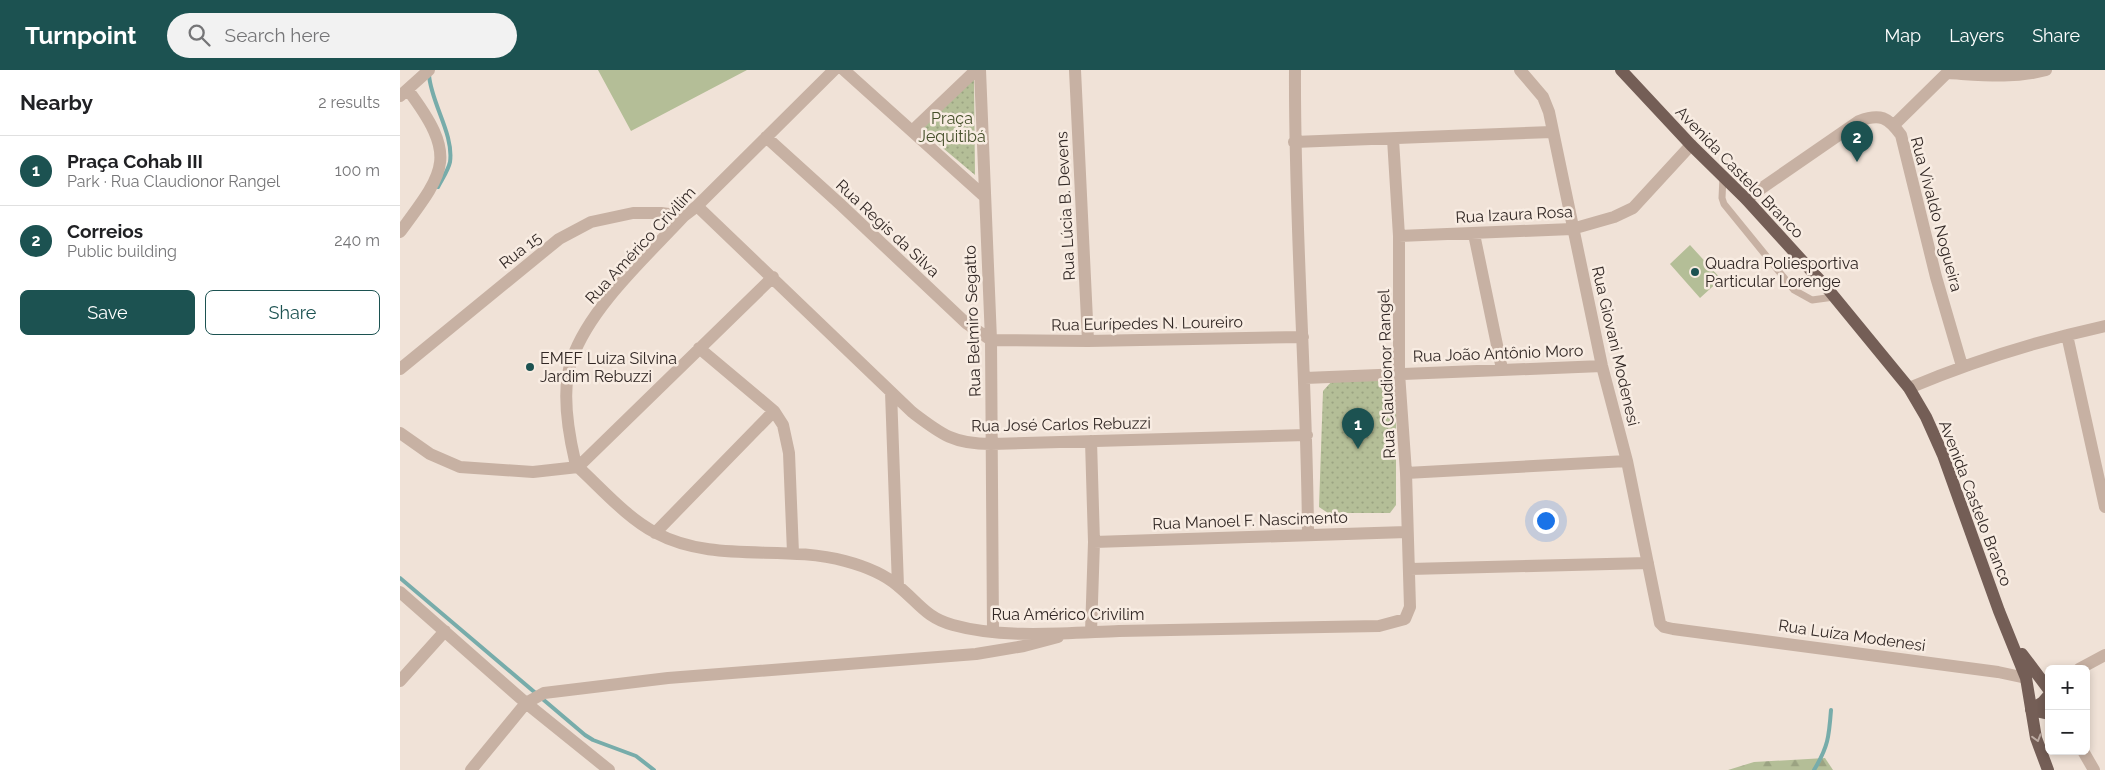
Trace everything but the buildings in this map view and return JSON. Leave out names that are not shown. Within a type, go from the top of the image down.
[{"type":"main road","name":"Avenida Castelo Branco","points":[[1621,70],[1691,145],[1746,200],[1834,297],[1909,388],[1926,417],[1942,455],[2026,678],[2036,738],[2048,768]]},
{"type":"main road","name":"Avenida Castelo Branco","points":[[2011,640],[2045,684]]},
{"type":"main road","points":[[2026,678],[2045,687]]},
{"type":"main road","points":[[2031,710],[2043,702],[2045,696]]},
{"type":"main road","points":[[2031,710],[2045,713]]},
{"type":"main road","name":"Avenida Castelo Branco","points":[[2048,768],[2049,755]]},
{"type":"street","points":[[400,232],[436,180],[442,160],[438,138],[424,112],[404,93],[429,70]]},
{"type":"street","name":"Rua Américo Crivilim","points":[[834,70],[697,206],[684,216],[604,302],[582,337],[572,359],[568,378],[567,416],[571,444],[578,467],[629,514],[655,533],[688,547],[708,550],[794,553],[844,560],[874,570],[898,586],[934,619],[952,625],[993,632],[1067,633],[1379,626],[1405,619],[1410,607]]},
{"type":"street","points":[[844,70],[984,196]]},
{"type":"street","points":[[912,131],[976,70]]},
{"type":"street","name":"Rua Belmiro Segatto","points":[[980,70],[991,340],[993,632]]},
{"type":"street","name":"Rua Lúcia B. Devens","points":[[1075,70],[1088,341]]},
{"type":"street","points":[[1295,70],[1294,142],[1305,378],[1308,534]]},
{"type":"street","name":"Rua Giovani Modenesi","points":[[1520,70],[1543,97],[1549,112],[1572,229],[1602,366],[1627,462],[1660,623],[1664,627],[1673,629]]},
{"type":"street","points":[[1894,125],[1949,71],[2009,76],[2046,70]]},
{"type":"street","name":"Rua Vivaldo Nogueira","points":[[1746,200],[1859,121],[1872,116],[1883,117],[1894,125],[1901,136],[1936,277],[1962,366]]},
{"type":"street","points":[[1294,142],[1552,132]]},
{"type":"street","name":"Rua Regis da Silva","points":[[766,137],[961,318],[991,340]]},
{"type":"street","name":"Rua Claudionor Rangel","points":[[1393,139],[1399,236],[1399,373],[1406,473],[1410,607]]},
{"type":"street","name":"Rua Izaura Rosa","points":[[1399,236],[1572,229],[1614,217],[1633,208],[1691,145]]},
{"type":"street","name":"Rua José Carlos Rebuzzi","points":[[697,206],[912,412],[937,431],[953,439],[972,444],[991,444],[1307,435]]},
{"type":"street","name":"Rua 15","points":[[400,369],[559,240],[591,222],[633,214],[660,213],[684,216]]},
{"type":"street","points":[[1474,234],[1502,370]]},
{"type":"street","points":[[400,433],[430,454],[460,467],[533,472],[578,467],[698,348],[773,278]]},
{"type":"street","points":[[1909,388],[1962,366],[2067,335],[2105,326]]},
{"type":"street","points":[[2067,335],[2105,506]]},
{"type":"street","name":"Rua Eurípedes N. Loureiro","points":[[991,340],[1088,341],[1303,337]]},
{"type":"street","points":[[698,348],[774,411],[783,425],[789,453],[794,553]]},
{"type":"street","name":"Rua João Antônio Moro","points":[[1305,378],[1602,366]]},
{"type":"street","points":[[891,392],[898,586]]},
{"type":"street","points":[[655,533],[774,411]]},
{"type":"street","points":[[1091,441],[1094,542],[1091,632]]},
{"type":"street","points":[[1406,473],[1627,462]]},
{"type":"street","name":"Rua Manoel F. Nascimento","points":[[1094,542],[1407,532]]},
{"type":"street","points":[[1410,569],[1648,564]]},
{"type":"street","points":[[400,592],[604,769]]},
{"type":"street","name":"Rua Luíza Modenesi","points":[[1673,629],[1827,648],[1998,672],[2026,678]]},
{"type":"street","points":[[400,681],[445,632]]},
{"type":"street","points":[[471,770],[526,703],[535,696],[551,692],[668,678],[976,654],[1024,646],[1067,633]]},
{"type":"street","points":[[2086,665],[2105,655]]},
{"type":"street","points":[[2085,755],[2094,770]]},
{"type":"lane","points":[[1723,177],[1722,198],[1724,204],[1794,290],[1812,300],[1834,297]]},
{"type":"green space","points":[[598,70],[747,70],[631,131]]},
{"type":"green space","name":"Praça Jequitibá","points":[[974,79],[975,175],[919,128]]},
{"type":"green space","name":"Quadra Poliesportiva Particular Lorenge","points":[[1690,245],[1721,279],[1700,298],[1670,264]]},
{"type":"green space","points":[[1391,379],[1396,394],[1396,505],[1390,513],[1328,513],[1319,507],[1323,391],[1332,381]]},
{"type":"green space","points":[[1825,758],[1833,770],[1728,770],[1754,762]]},
{"type":"waterway","points":[[429,75],[446,130],[450,151],[450,162],[438,187]]},
{"type":"waterway","points":[[400,578],[585,735],[593,740],[636,756],[654,770]]},
{"type":"waterway","points":[[1814,770],[1827,742],[1831,710]]},
{"type":"place","name":"Correios","points":[[1857,162]]},
{"type":"place","name":"Quadra Poliesportiva Particular Lorenge","points":[[1695,272]]},
{"type":"place","name":"EMEF Luiza Silvina Jardim Rebuzzi","points":[[530,367]]},
{"type":"place","name":"Praça Cohab III","points":[[1358,449]]}]
